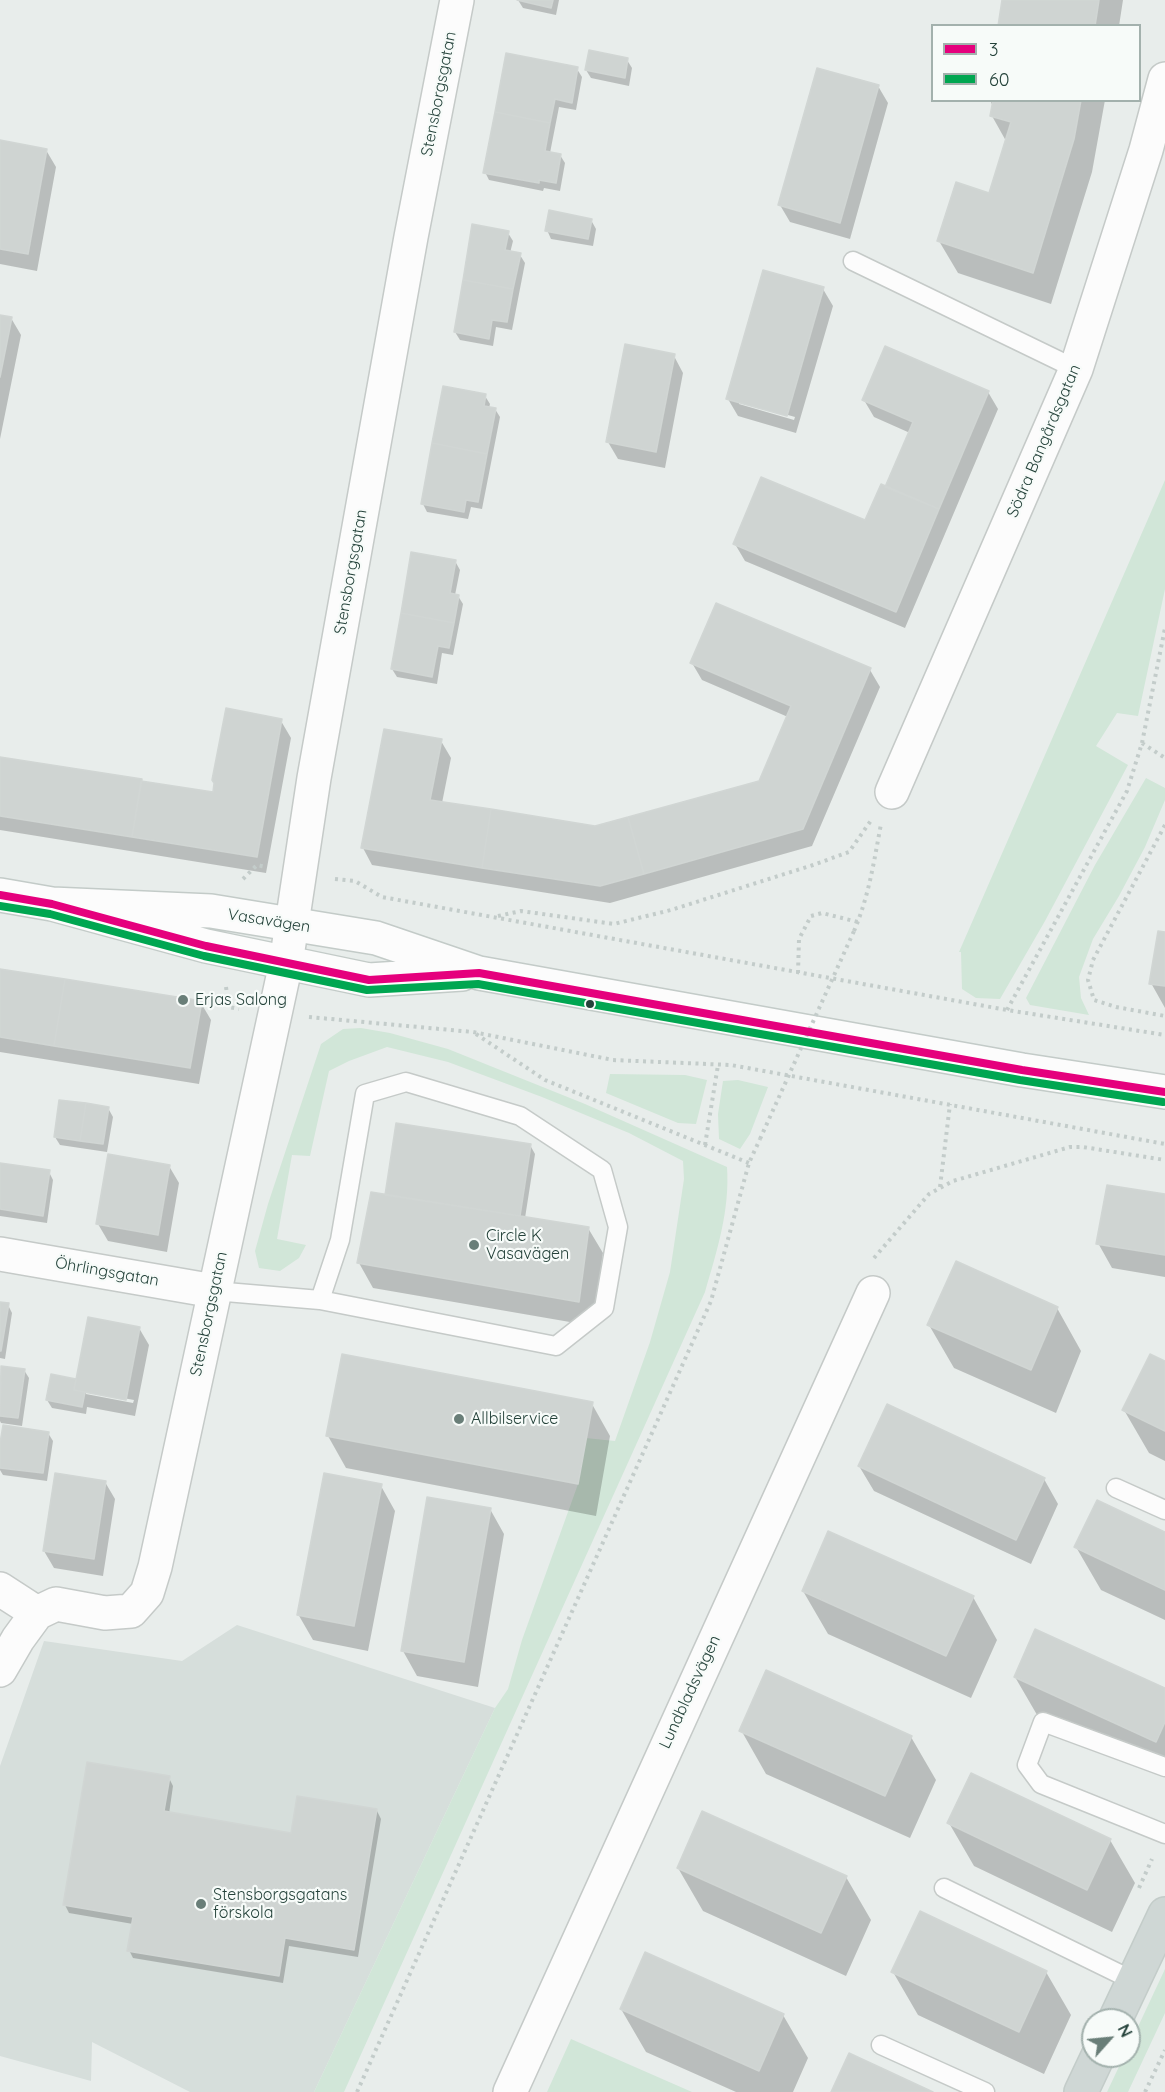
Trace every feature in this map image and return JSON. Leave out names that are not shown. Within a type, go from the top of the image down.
[{"type":"main road","points":[[1121,2008],[1165,1914]]},
{"type":"main road","points":[[1081,2092],[1092,2068]]},
{"type":"street","name":"Stensborgsgatan","points":[[37,1613],[56,1604],[105,1613],[131,1611],[147,1593],[155,1567],[286,963],[314,778],[400,296],[458,0]]},
{"type":"street","name":"Södra Bangårdsgatan","points":[[892,792],[1076,369],[1146,150],[1165,79]]},
{"type":"street","name":"Vasavägen","points":[[0,896],[52,904],[210,911],[376,938],[479,973],[1022,1070],[1165,1092]]},
{"type":"street","name":"Vasavägen","points":[[52,904],[206,946],[369,980],[479,973]]},
{"type":"street","name":"Öhrlingsgatan","points":[[0,1254],[214,1291]]},
{"type":"street","name":"Lundbladsvägen","points":[[510,2092],[873,1293]]},
{"type":"street","points":[[0,1589],[37,1613],[0,1670]]},
{"type":"lane","points":[[853,261],[1076,369]]},
{"type":"lane","points":[[214,1291],[320,1300],[556,1346],[604,1308],[618,1227],[602,1170],[520,1116],[509,1112],[406,1082],[365,1094],[340,1240],[320,1300]]},
{"type":"lane","points":[[1116,1488],[1165,1510]]},
{"type":"lane","points":[[1165,1767],[1043,1722],[1027,1765],[1041,1784],[1165,1834]]},
{"type":"lane","points":[[944,1888],[1134,1981]]},
{"type":"lane","points":[[881,2045],[985,2092]]},
{"type":"path","points":[[1007,1010],[1127,791],[1142,743],[1165,628]]},
{"type":"path","points":[[1142,743],[1165,758]]},
{"type":"path","points":[[494,917],[521,911],[614,924],[671,910],[849,852],[892,792]]},
{"type":"path","points":[[357,2092],[711,1301],[749,1163],[863,910],[872,877],[881,824],[892,792]]},
{"type":"path","points":[[1165,825],[1093,960],[1088,980],[1094,1000],[1116,1007],[1165,1016]]},
{"type":"path","points":[[239,884],[257,865],[300,875]]},
{"type":"path","points":[[337,879],[355,881],[382,897],[1007,1010],[1165,1035]]},
{"type":"path","points":[[798,973],[799,939],[811,916],[822,913],[858,922]]},
{"type":"path","points":[[309,1017],[473,1032],[613,1060],[731,1065],[1165,1144]]},
{"type":"path","points":[[473,1032],[545,1080],[749,1163]]},
{"type":"path","points":[[705,1145],[718,1065]]},
{"type":"path","points":[[940,1188],[950,1104]]},
{"type":"path","points":[[873,1293],[869,1273],[873,1259],[929,1194],[953,1181],[1070,1147],[1165,1160]]},
{"type":"path","points":[[1145,2092],[1165,2050]]},
{"type":"shaded area","name":"Stensborgsgatans förskola","points":[[237,1625],[495,1708],[314,2092],[190,2092],[92,2042],[91,2081],[0,2056],[0,1766],[44,1641],[182,1661]]},
{"type":"green space","points":[[1165,480],[1165,589],[1138,716],[1117,713],[1096,746],[1128,765],[1045,921],[1000,999],[976,998],[962,989],[961,952],[959,952]]},
{"type":"green space","points":[[1146,778],[1165,788],[1165,800],[1145,847],[1093,939],[1079,977],[1081,998],[1089,1015],[1030,1005],[1026,998],[1095,865]]},
{"type":"green space","points":[[361,1028],[390,1033],[448,1049],[585,1104],[727,1167],[727,1199],[722,1230],[705,1292],[344,2092],[314,2092],[495,1708],[508,1689],[522,1640],[578,1484],[586,1438],[615,1441],[650,1342],[670,1272],[684,1179],[683,1161],[629,1133],[448,1062],[387,1047],[329,1071],[310,1156],[292,1155],[277,1239],[306,1245],[299,1258],[280,1271],[259,1268],[255,1251],[268,1204],[321,1044],[343,1029]]},
{"type":"green space","points":[[610,1074],[685,1075],[707,1080],[696,1124],[678,1123],[606,1093]]},
{"type":"green space","points":[[738,1080],[768,1087],[750,1134],[740,1149],[719,1139],[718,1114],[723,1081]]},
{"type":"green space","points":[[1165,1969],[1165,2013],[1141,2064],[1141,2020]]},
{"type":"green space","points":[[571,2039],[692,2092],[547,2092]]},
{"type":"green space","points":[[1118,2068],[1139,2068],[1128,2092],[1107,2092]]},
{"type":"building","points":[[517,0],[553,0],[551,8]]},
{"type":"building","points":[[1002,0],[1099,0],[1095,24],[998,24]]},
{"type":"building","points":[[589,50],[628,58],[625,78],[585,70]]},
{"type":"building","points":[[506,53],[578,67],[572,103],[555,99],[550,123],[495,112]]},
{"type":"building","points":[[817,68],[879,85],[840,223],[778,205]]},
{"type":"building","points":[[993,102],[1081,102],[1074,139],[1033,273],[937,241],[956,182],[989,193],[1011,122],[990,116]]},
{"type":"building","points":[[495,112],[550,123],[545,151],[561,154],[556,183],[539,180],[539,183],[483,173]]},
{"type":"building","points":[[0,140],[47,149],[28,254],[0,249]]},
{"type":"building","points":[[549,210],[592,219],[588,239],[545,231]]},
{"type":"building","points":[[472,224],[509,231],[505,250],[521,253],[513,289],[463,280]]},
{"type":"building","points":[[763,270],[824,287],[787,416],[726,399]]},
{"type":"building","points":[[463,280],[513,289],[507,322],[492,320],[489,339],[454,332]]},
{"type":"building","points":[[0,315],[12,317],[0,377]]},
{"type":"building","points":[[625,344],[675,354],[656,452],[606,442]]},
{"type":"building","points":[[885,346],[989,391],[939,509],[885,487],[913,422],[862,400]]},
{"type":"building","points":[[443,386],[486,394],[484,406],[496,408],[487,454],[432,443]]},
{"type":"building","points":[[432,443],[487,454],[478,502],[466,500],[464,512],[421,504]]},
{"type":"building","points":[[761,477],[865,520],[881,484],[939,509],[896,612],[733,544]]},
{"type":"building","points":[[411,552],[456,560],[450,593],[459,595],[454,623],[401,613]]},
{"type":"building","points":[[716,603],[871,668],[803,829],[644,874],[628,817],[759,781],[791,706],[690,663]]},
{"type":"building","points":[[401,613],[454,623],[449,648],[438,646],[432,677],[391,669]]},
{"type":"building","points":[[226,708],[282,719],[257,857],[132,837],[141,781],[213,792],[212,780]]},
{"type":"building","points":[[384,729],[442,739],[430,800],[491,809],[482,868],[361,848]]},
{"type":"building","points":[[0,757],[142,779],[132,837],[0,816]]},
{"type":"building","points":[[491,809],[595,826],[628,817],[644,874],[600,886],[482,868]]},
{"type":"building","points":[[1158,931],[1165,932],[1165,986],[1149,984]]},
{"type":"building","points":[[0,969],[65,979],[54,1046],[0,1037]]},
{"type":"building","points":[[65,979],[202,1001],[190,1068],[54,1046]]},
{"type":"building","points":[[59,1100],[86,1103],[80,1141],[54,1137]]},
{"type":"building","points":[[86,1103],[109,1107],[103,1144],[80,1141]]},
{"type":"building","points":[[396,1123],[531,1144],[520,1216],[385,1195]]},
{"type":"building","points":[[108,1154],[170,1165],[158,1235],[96,1224]]},
{"type":"building","points":[[0,1163],[50,1170],[43,1216],[0,1209]]},
{"type":"building","points":[[1107,1185],[1165,1194],[1165,1255],[1096,1244]]},
{"type":"building","name":"Circle K Vasavägen","points":[[371,1192],[589,1227],[579,1302],[357,1263]]},
{"type":"building","points":[[956,1261],[1058,1307],[1031,1370],[927,1325]]},
{"type":"building","points":[[0,1302],[9,1303],[1,1351],[0,1351]]},
{"type":"building","points":[[88,1317],[140,1327],[126,1400],[74,1390]]},
{"type":"building","name":"Allbilservice","points":[[342,1354],[593,1402],[578,1484],[326,1436]]},
{"type":"building","points":[[1150,1354],[1165,1361],[1165,1431],[1122,1410]]},
{"type":"building","points":[[1,1366],[25,1369],[18,1418],[0,1416]]},
{"type":"building","points":[[51,1374],[76,1379],[74,1390],[85,1392],[82,1407],[46,1400]]},
{"type":"building","points":[[887,1404],[1045,1478],[1016,1540],[858,1466]]},
{"type":"building","points":[[3,1425],[49,1432],[43,1473],[0,1468]]},
{"type":"building","points":[[55,1473],[106,1481],[94,1559],[43,1551]]},
{"type":"building","points":[[324,1473],[382,1484],[354,1626],[297,1615]]},
{"type":"building","points":[[427,1497],[491,1508],[464,1662],[401,1651]]},
{"type":"building","points":[[1097,1500],[1165,1532],[1165,1590],[1074,1547]]},
{"type":"building","points":[[828,1531],[974,1596],[946,1656],[802,1591]]},
{"type":"building","points":[[1035,1629],[1165,1688],[1165,1722],[1156,1742],[1014,1677]]},
{"type":"building","points":[[766,1670],[912,1736],[885,1796],[739,1731]]},
{"type":"building","points":[[87,1762],[170,1776],[164,1811],[291,1833],[297,1796],[377,1809],[354,1950],[285,1938],[279,1976],[127,1951],[133,1917],[63,1905]]},
{"type":"building","points":[[971,1773],[1111,1839],[1087,1890],[947,1823]]},
{"type":"building","points":[[702,1811],[847,1876],[821,1933],[677,1868]]},
{"type":"building","points":[[920,1911],[1047,1971],[1019,2032],[891,1972]]},
{"type":"building","points":[[645,1952],[784,2014],[759,2071],[620,2009]]},
{"type":"building","points":[[849,2053],[890,2072],[933,2092],[831,2092]]},
{"type":"transit line","name":"3","points":[[0,895],[52,904],[206,946],[369,980],[479,973],[1022,1070],[1165,1092]]},
{"type":"transit line","name":"60","points":[[0,906],[50,914],[204,956],[367,990],[478,984],[1020,1080],[1163,1102]]},
{"type":"place","name":"Erjas Salong","points":[[183,1000]]},
{"type":"place","name":"Circle K Vasavägen","points":[[474,1245]]},
{"type":"place","name":"Allbilservice","points":[[459,1419]]},
{"type":"place","name":"Stensborgsgatans förskola","points":[[201,1904]]}]
